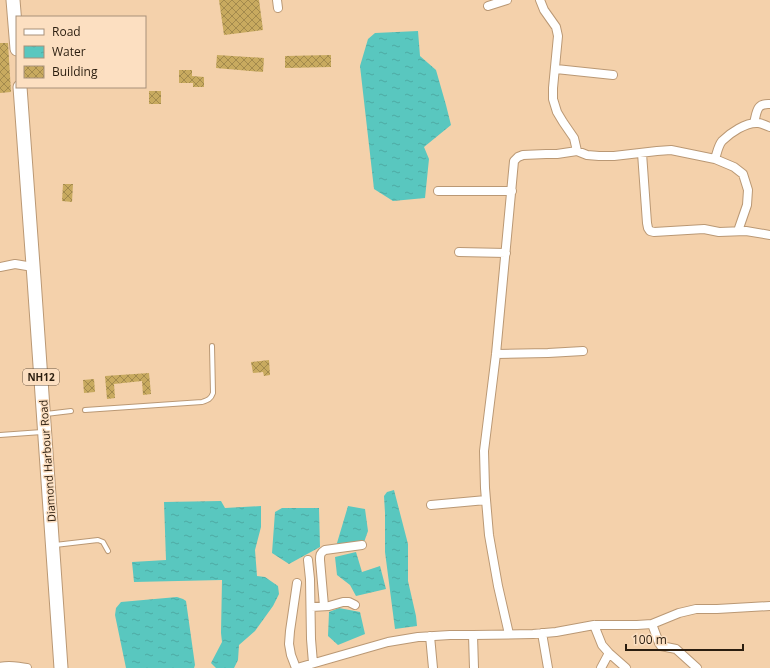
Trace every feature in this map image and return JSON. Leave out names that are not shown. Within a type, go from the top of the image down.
[{"type":"highway","points":[[13,0],[16,37]]},
{"type":"highway","name":"Diamond Harbour Road","points":[[20,88],[61,668]]},
{"type":"street","points":[[488,6],[507,0]]},
{"type":"street","points":[[540,0],[544,10],[556,27],[558,36],[553,99],[557,112],[574,138],[577,151]]},
{"type":"street","points":[[556,69],[613,75]]},
{"type":"street","points":[[754,123],[759,106],[762,104],[770,104]]},
{"type":"street","points":[[715,159],[718,147],[722,141],[736,129],[754,123],[770,127]]},
{"type":"street","points":[[508,634],[489,535],[485,488],[484,451],[496,354],[514,161],[523,155],[557,154],[577,151],[587,155],[614,156],[671,150],[715,159],[739,170],[743,174],[745,180],[748,190],[747,205],[738,231]]},
{"type":"street","points":[[642,153],[647,223],[650,231],[704,229],[719,232],[746,231],[770,235]]},
{"type":"street","points":[[438,191],[512,191]]},
{"type":"street","points":[[459,252],[506,252]]},
{"type":"street","points":[[0,266],[15,264],[33,267]]},
{"type":"street","points":[[496,354],[583,351]]},
{"type":"street","points":[[431,505],[486,500]]},
{"type":"street","points":[[324,606],[320,555],[324,550],[362,546]]},
{"type":"street","points":[[308,560],[313,663]]},
{"type":"street","points":[[297,583],[289,644],[296,668],[388,642],[418,637],[542,633],[594,625],[652,624],[679,613],[696,609],[770,606]]},
{"type":"street","points":[[311,607],[349,602],[355,605]]},
{"type":"street","points":[[652,624],[661,646],[676,649],[698,668]]},
{"type":"street","points":[[594,625],[602,645],[626,668]]},
{"type":"street","points":[[542,633],[548,668]]},
{"type":"street","points":[[473,635],[474,668]]},
{"type":"street","points":[[430,636],[433,668]]},
{"type":"street","points":[[601,668],[609,653]]},
{"type":"street","points":[[0,667],[10,665],[26,668]]},
{"type":"lane","points":[[85,410],[202,402],[208,400],[213,393],[212,346]]},
{"type":"lane","points":[[43,414],[71,411]]},
{"type":"lane","points":[[0,435],[45,432]]},
{"type":"lane","points":[[52,545],[98,540],[103,542],[108,551]]},
{"type":"water","points":[[418,31],[420,56],[436,70],[451,125],[424,147],[429,159],[425,198],[393,201],[374,189],[360,66],[368,39],[375,33]]},
{"type":"water","points":[[394,490],[408,544],[408,581],[417,626],[395,629],[385,552],[384,496],[387,492]]},
{"type":"water","points":[[221,501],[225,508],[261,506],[261,527],[255,550],[257,576],[265,577],[278,586],[279,594],[273,606],[255,631],[239,645],[238,660],[234,668],[216,668],[211,663],[222,642],[222,580],[134,582],[132,562],[166,560],[164,502]]},
{"type":"water","points":[[348,506],[365,509],[368,531],[363,545],[341,549],[337,543]]},
{"type":"water","points":[[282,508],[319,508],[320,547],[289,564],[272,553],[275,512]]},
{"type":"water","points":[[356,552],[362,572],[380,566],[386,589],[356,596],[350,585],[337,575],[335,557]]},
{"type":"water","points":[[177,597],[186,601],[195,665],[194,668],[126,668],[115,615],[116,608],[121,602]]},
{"type":"water","points":[[339,608],[360,612],[365,634],[338,645],[328,636],[329,612]]},
{"type":"building","points":[[219,0],[259,0],[263,30],[224,35]]},
{"type":"building","points":[[0,43],[8,43],[11,92],[0,93]]},
{"type":"building","points":[[217,55],[264,58],[263,72],[216,68]]},
{"type":"building","points":[[331,55],[331,67],[285,68],[285,56]]},
{"type":"building","points":[[179,70],[192,70],[192,76],[204,77],[204,87],[193,87],[193,83],[179,83]]},
{"type":"building","points":[[149,91],[161,91],[161,104],[149,104]]},
{"type":"building","points":[[63,184],[73,184],[72,202],[62,201]]},
{"type":"building","points":[[269,360],[270,375],[264,376],[263,372],[253,373],[251,362]]},
{"type":"building","points":[[149,373],[151,394],[143,395],[142,381],[114,384],[115,398],[107,399],[105,376]]},
{"type":"building","points":[[94,379],[95,392],[84,393],[83,380]]}]
